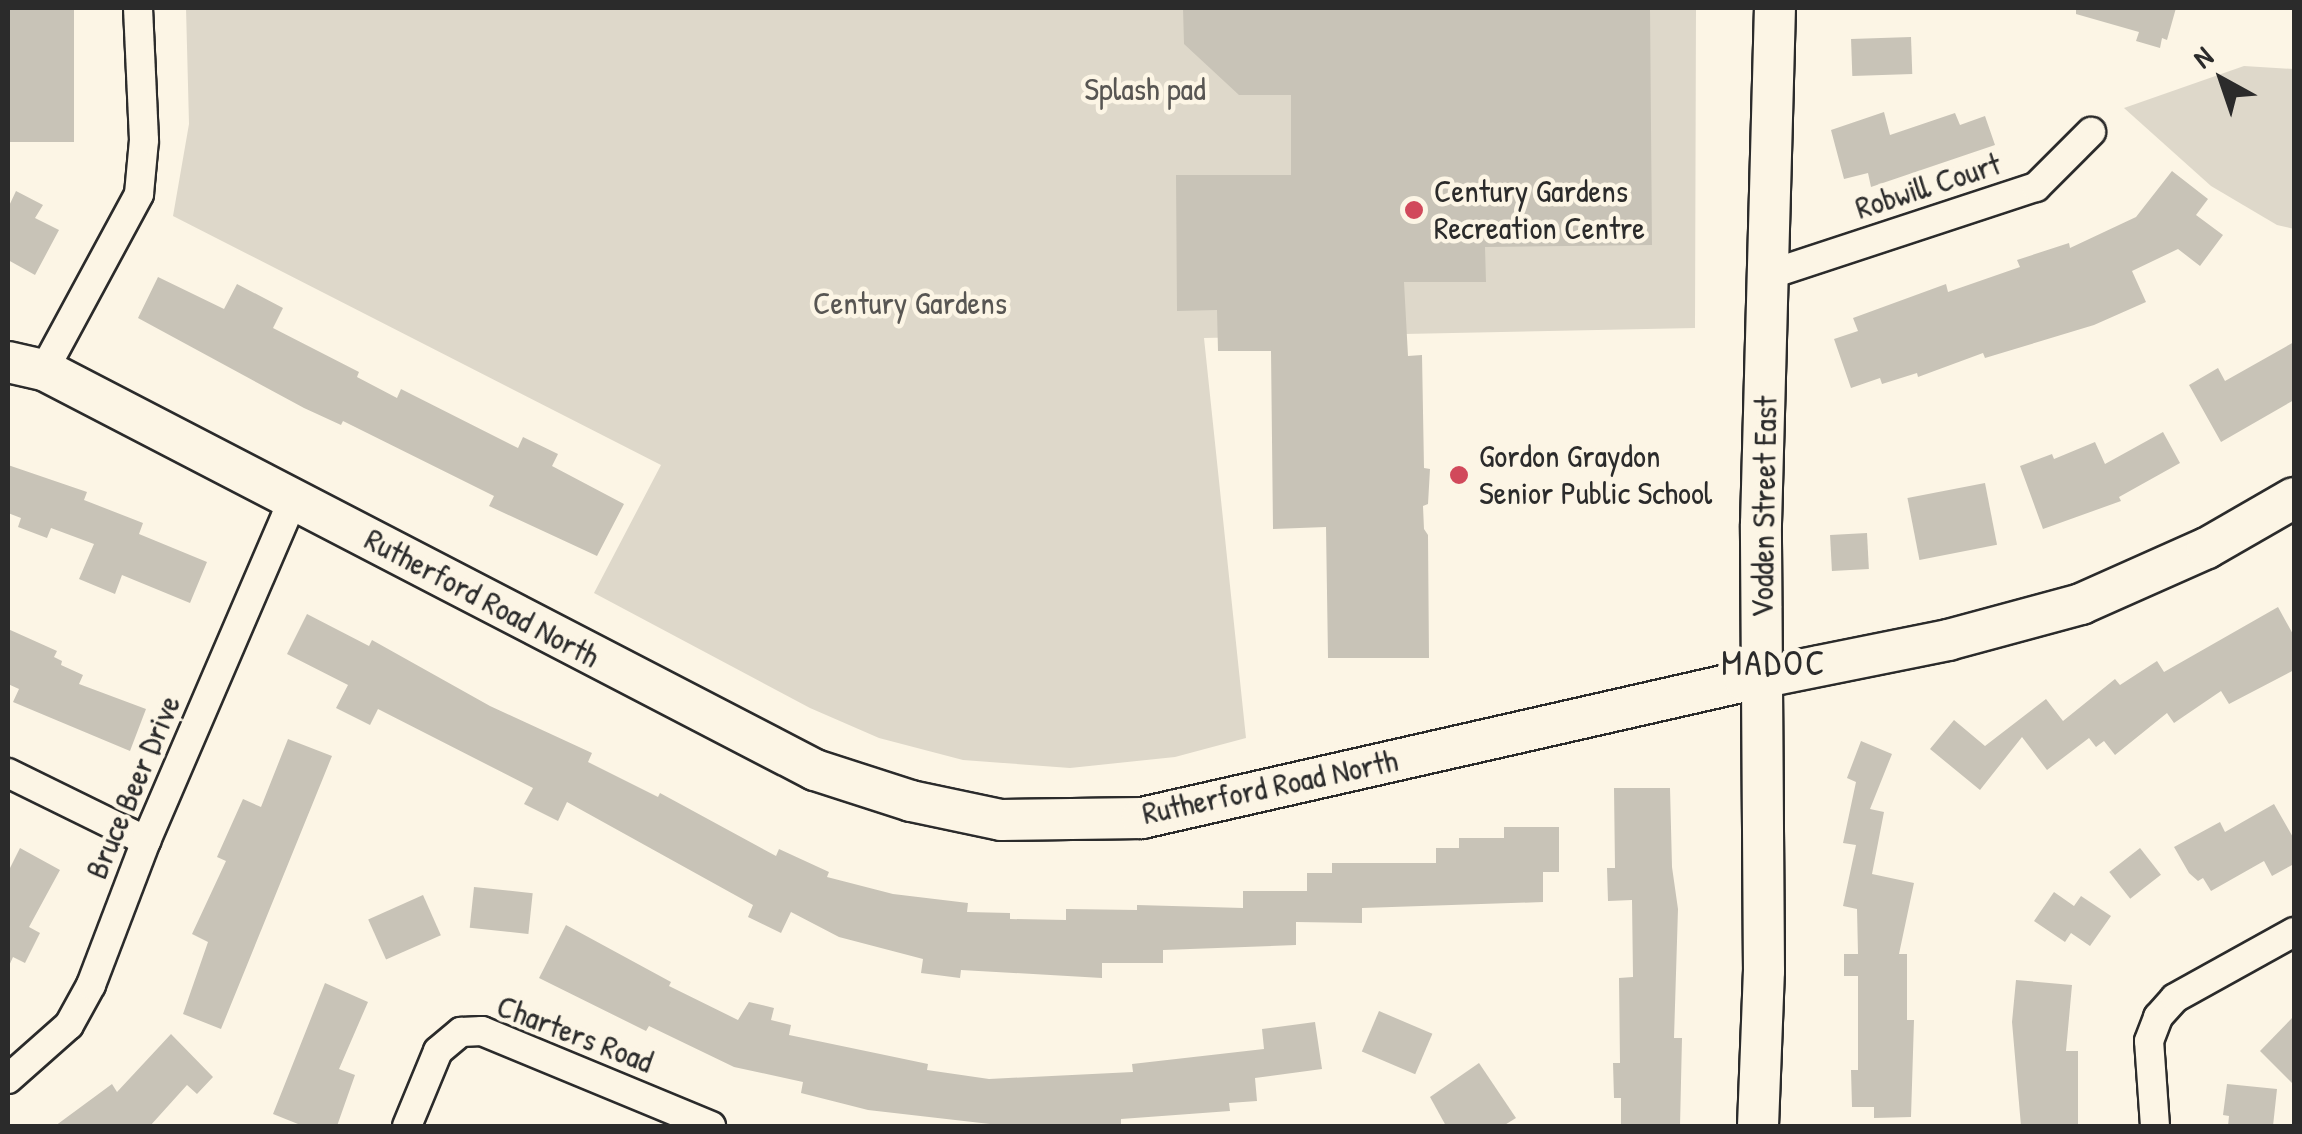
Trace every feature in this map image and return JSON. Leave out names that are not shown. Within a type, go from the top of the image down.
[{"type":"street","points":[[26,366],[138,194],[144,140],[138,8]]},
{"type":"street","name":"Vodden Street East","points":[[1758,1126],[1764,970],[1761,524],[1775,8]]},
{"type":"street","name":"Robwill Court","points":[[1768,274],[2036,188],[2090,132]]},
{"type":"street","name":"Rutherford Road North","points":[[26,366],[815,770],[911,801],[1001,820],[1142,818],[1948,640],[2081,604],[2207,548],[2294,498]]},
{"type":"street","name":"Bruce Beer Drive","points":[[8,1079],[68,1025],[91,985],[146,841],[294,500]]},
{"type":"street","points":[[8,773],[146,841]]},
{"type":"street","points":[[2155,1126],[2150,1041],[2158,1017],[2175,998],[2294,932]]},
{"type":"street","name":"Charters Road","points":[[407,1126],[438,1051],[462,1032],[482,1031],[711,1126]]},
{"type":"green space","name":"Century Gardens","points":[[186,8],[1696,8],[1695,328],[1204,338],[1246,738],[1175,757],[1070,768],[963,760],[879,738],[810,708],[594,593],[661,465],[173,216],[189,124]]},
{"type":"green space","points":[[2244,66],[2294,69],[2294,229],[2277,225],[2211,186],[2124,108]]},
{"type":"building","points":[[8,8],[74,8],[74,142],[8,142]]},
{"type":"building","name":"Century Gardens Recreation Centre","points":[[1183,8],[1650,8],[1652,245],[1485,247],[1486,282],[1404,282],[1408,356],[1422,355],[1424,468],[1430,469],[1428,504],[1423,506],[1428,535],[1429,658],[1328,658],[1326,527],[1273,529],[1271,351],[1218,351],[1217,310],[1177,311],[1176,175],[1291,175],[1291,95],[1239,95],[1184,44]]},
{"type":"building","points":[[2076,8],[2176,8],[2167,40],[2162,38],[2160,48],[2136,41],[2139,32],[2076,14]]},
{"type":"building","points":[[1911,37],[1912,74],[1852,76],[1851,39]]},
{"type":"building","points":[[1884,112],[1890,135],[1955,113],[1960,125],[1985,116],[1995,145],[1871,187],[1868,173],[1844,179],[1831,130]]},
{"type":"building","points":[[2172,171],[2208,199],[2196,215],[2223,235],[2200,266],[2178,249],[2132,271],[2146,302],[2094,325],[1985,358],[1983,353],[1918,377],[1917,373],[1882,384],[1880,378],[1851,388],[1834,339],[1858,331],[1853,318],[1946,284],[1948,292],[2020,267],[2017,260],[2069,243],[2070,248],[2136,217]]},
{"type":"building","points":[[16,191],[43,205],[35,218],[59,230],[35,275],[8,260],[8,208]]},
{"type":"building","points":[[158,277],[224,309],[237,284],[283,308],[273,328],[359,372],[357,377],[397,398],[401,389],[518,448],[523,437],[558,454],[552,466],[624,504],[597,556],[489,506],[494,496],[343,421],[341,425],[304,408],[138,318]]},
{"type":"building","points":[[2294,342],[2294,400],[2221,442],[2189,385],[2218,368],[2225,381]]},
{"type":"building","points":[[2163,432],[2180,463],[2119,497],[2121,501],[2043,529],[2020,466],[2052,454],[2054,459],[2095,442],[2105,464]]},
{"type":"building","points":[[8,465],[87,492],[84,500],[143,523],[139,534],[207,562],[190,603],[122,575],[115,594],[79,579],[94,544],[51,528],[47,538],[18,527],[21,518],[8,513]]},
{"type":"building","points":[[1985,483],[1997,545],[1919,560],[1907,498]]},
{"type":"building","points":[[1867,533],[1869,569],[1832,571],[1830,535]]},
{"type":"building","points":[[2278,607],[2294,636],[2294,670],[2229,704],[2221,691],[2174,723],[2167,713],[2115,755],[2104,741],[2096,747],[2089,738],[2047,770],[2022,737],[1980,790],[1930,749],[1954,720],[1985,746],[2046,699],[2063,721],[2115,679],[2120,685],[2157,661],[2164,672]]},
{"type":"building","points":[[307,614],[369,646],[372,640],[490,706],[592,753],[588,762],[658,797],[660,793],[776,856],[779,849],[829,872],[827,877],[893,894],[968,903],[967,912],[1010,913],[1010,919],[1066,920],[1066,909],[1137,910],[1137,905],[1243,908],[1243,891],[1307,891],[1307,873],[1332,873],[1332,863],[1436,863],[1436,848],[1459,848],[1459,838],[1504,838],[1504,827],[1559,827],[1559,872],[1543,872],[1543,902],[1362,908],[1362,923],[1296,922],[1296,945],[1163,950],[1163,963],[1102,963],[1102,978],[961,970],[960,978],[921,973],[923,959],[839,937],[791,912],[781,933],[748,917],[753,905],[567,802],[558,821],[524,804],[533,788],[378,709],[370,725],[336,708],[348,685],[287,654]]},
{"type":"building","points":[[8,629],[57,651],[54,657],[62,661],[61,665],[83,675],[79,684],[146,709],[130,751],[13,702],[19,689],[8,684]]},
{"type":"building","points":[[288,739],[332,756],[221,1029],[183,1014],[208,942],[192,934],[226,861],[217,857],[243,799],[261,807]]},
{"type":"building","points":[[1861,741],[1892,754],[1870,809],[1884,812],[1872,874],[1914,883],[1899,954],[1907,954],[1907,1020],[1914,1020],[1911,1117],[1874,1118],[1874,1107],[1852,1107],[1851,1070],[1858,1070],[1858,976],[1844,976],[1844,954],[1858,954],[1857,909],[1843,906],[1856,845],[1843,843],[1856,782],[1847,778]]},
{"type":"building","points":[[1614,788],[1670,788],[1672,867],[1678,909],[1674,1038],[1682,1038],[1680,1126],[1621,1126],[1621,1098],[1614,1098],[1613,1063],[1620,1063],[1619,978],[1633,977],[1632,900],[1608,901],[1607,868],[1615,868]]},
{"type":"building","points":[[2274,804],[2294,839],[2294,864],[2272,876],[2264,861],[2211,891],[2203,878],[2198,881],[2189,873],[2174,847],[2220,822],[2225,832]]},
{"type":"building","points":[[20,848],[60,870],[29,927],[40,933],[25,963],[13,957],[8,968],[8,872]]},
{"type":"building","points":[[2140,848],[2161,875],[2130,899],[2109,872]]},
{"type":"building","points":[[474,887],[533,893],[528,934],[470,928]]},
{"type":"building","points":[[2054,892],[2074,906],[2081,896],[2111,916],[2090,946],[2071,933],[2065,942],[2034,921]]},
{"type":"building","points":[[423,895],[441,935],[386,960],[368,919]]},
{"type":"building","points":[[566,925],[671,982],[669,986],[738,1020],[749,1002],[774,1008],[771,1020],[791,1025],[789,1035],[928,1064],[927,1070],[989,1079],[1133,1072],[1132,1064],[1264,1049],[1262,1029],[1315,1022],[1322,1069],[1255,1078],[1257,1101],[1229,1103],[1230,1111],[1121,1119],[1121,1126],[990,1124],[868,1110],[801,1093],[803,1082],[734,1067],[649,1026],[646,1031],[539,978]]},
{"type":"building","points":[[2016,980],[2072,985],[2066,1051],[2078,1051],[2078,1126],[2021,1126],[2012,1022]]},
{"type":"building","points":[[325,983],[368,1002],[339,1069],[355,1075],[337,1126],[303,1126],[273,1114]]},
{"type":"building","points":[[1379,1011],[1432,1034],[1415,1074],[1362,1052]]},
{"type":"building","points":[[2294,1016],[2294,1085],[2260,1051]]},
{"type":"building","points":[[171,1034],[213,1077],[197,1094],[187,1085],[150,1126],[55,1126],[112,1084],[117,1092]]},
{"type":"building","points":[[1479,1063],[1516,1118],[1503,1126],[1446,1126],[1430,1097]]},
{"type":"building","points":[[2227,1084],[2277,1089],[2273,1126],[2228,1126],[2229,1116],[2223,1115]]},
{"type":"place","name":"Century Gardens Recreation Centre","points":[[1414,210]]},
{"type":"place","name":"Gordon Graydon Senior Public School","points":[[1459,475]]},
{"type":"district","name":"MADOC","points":[[1774,663]]},
{"type":"park label","name":"Splash pad","points":[[1145,89]]}]
